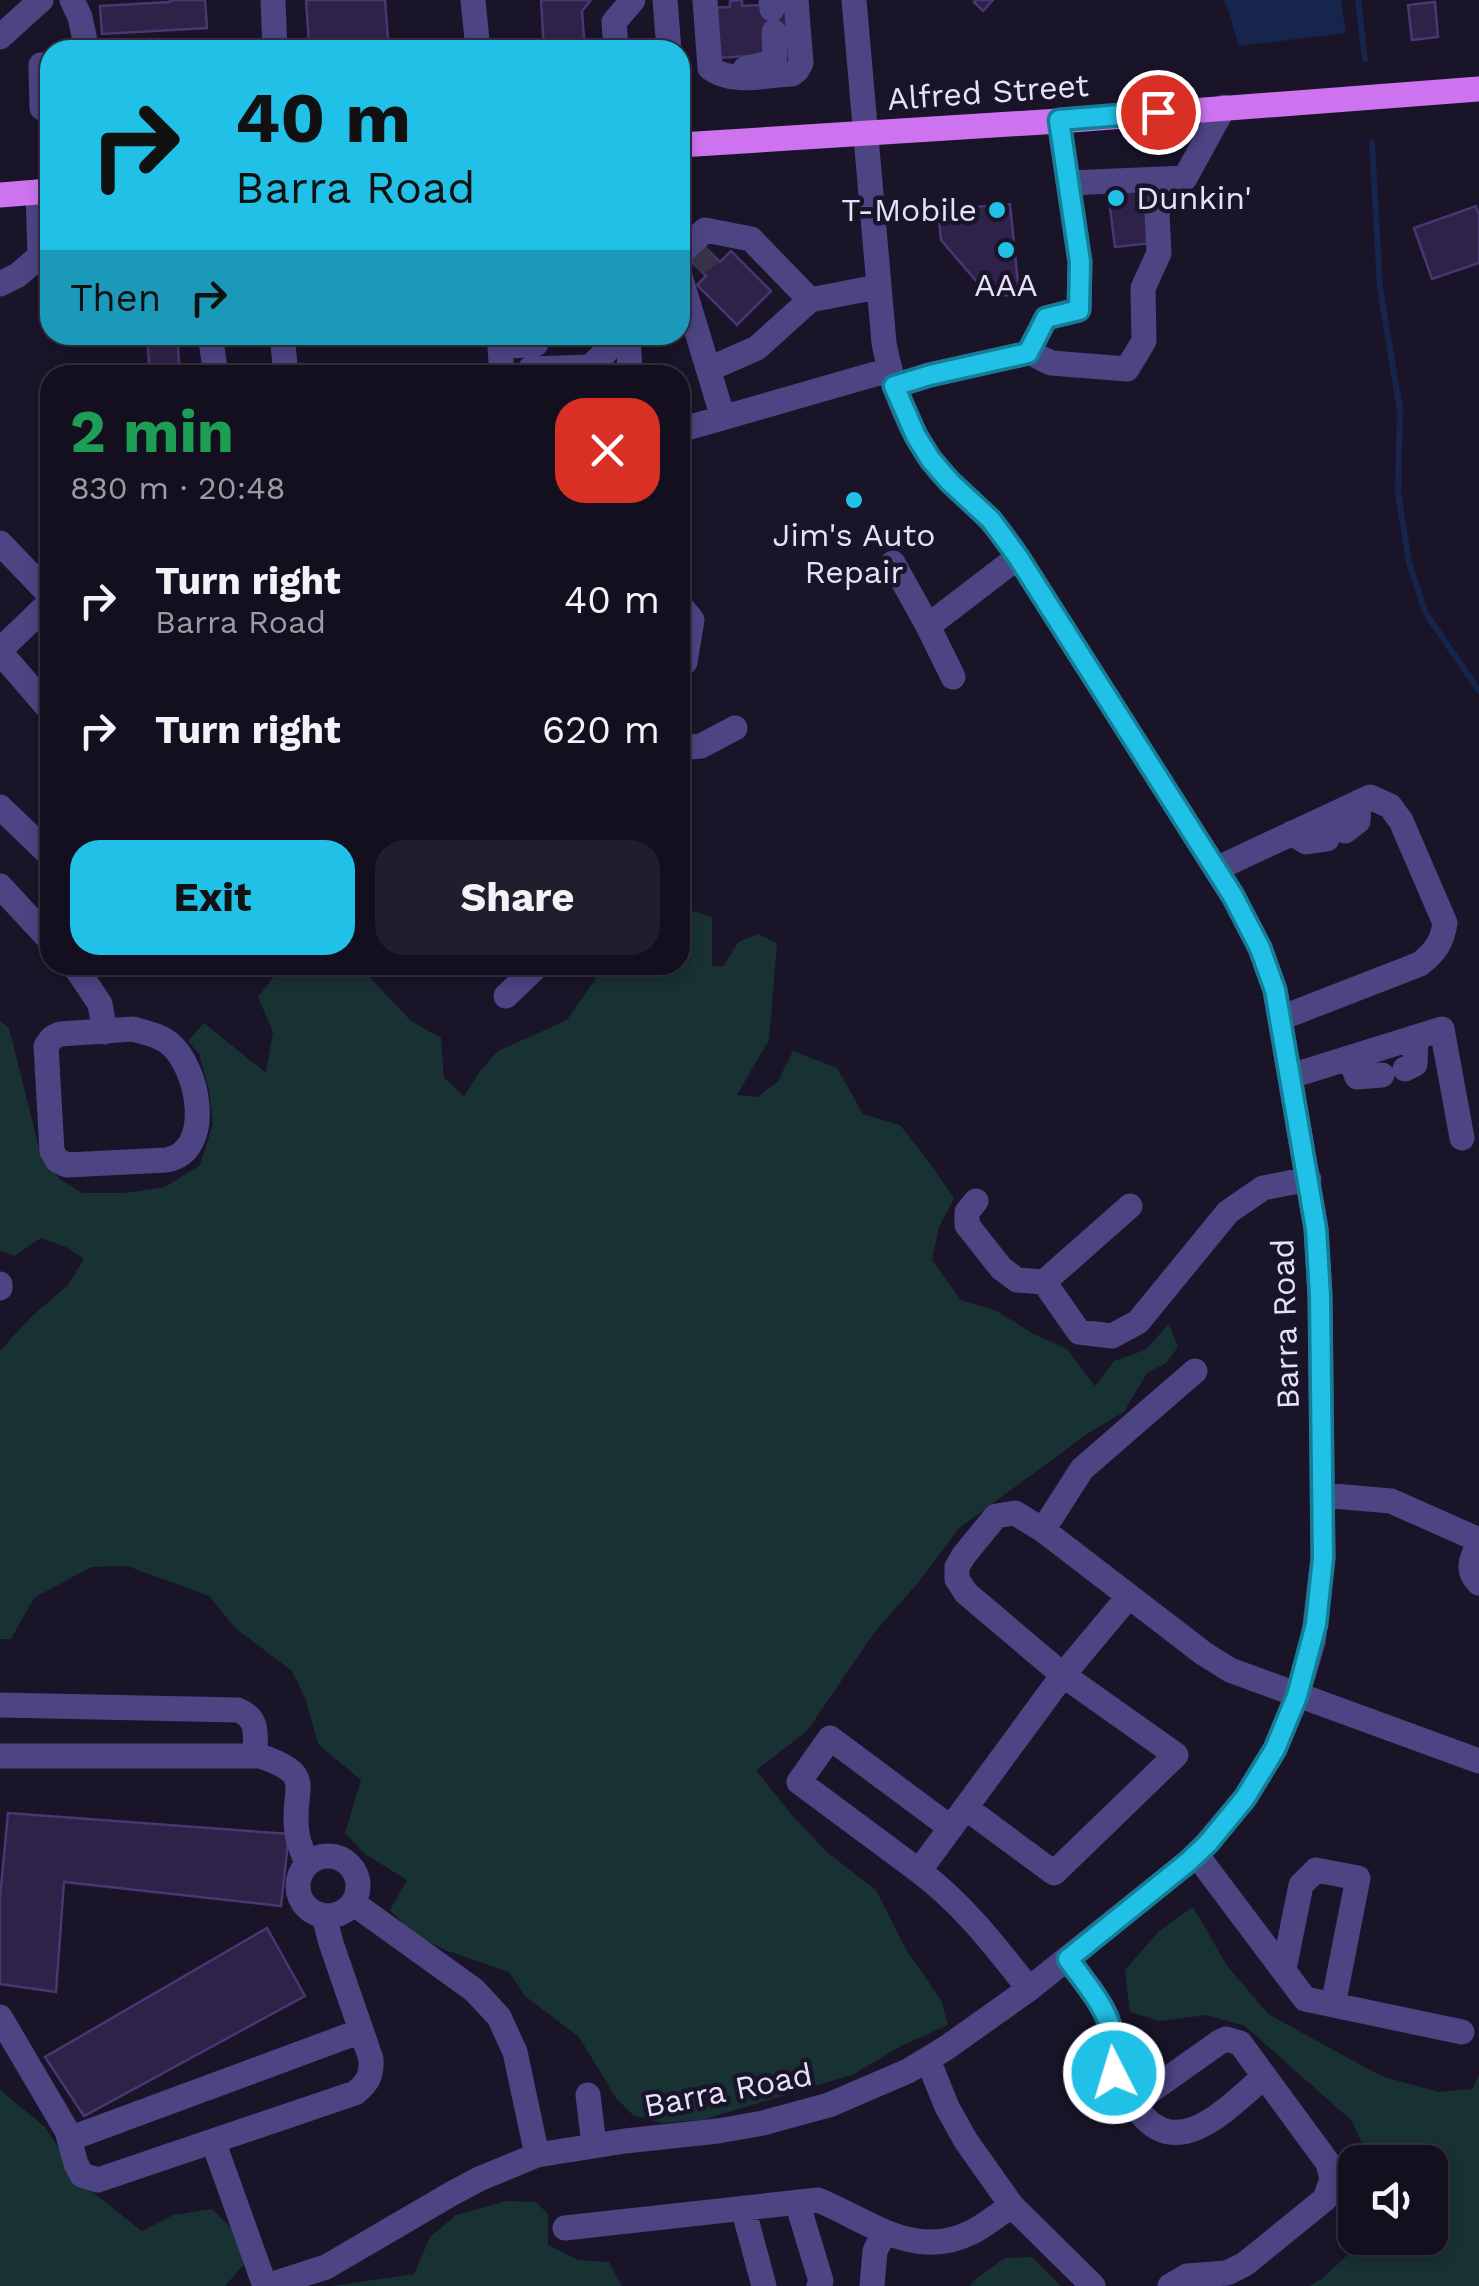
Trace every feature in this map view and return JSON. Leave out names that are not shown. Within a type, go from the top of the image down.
[{"type":"main road","name":"Alfred Street","points":[[690,144],[1479,88]]},
{"type":"main road","points":[[0,195],[40,191]]},
{"type":"street","points":[[0,37],[41,0]]},
{"type":"street","points":[[72,0],[85,40]]},
{"type":"street","points":[[273,0],[275,40]]},
{"type":"street","points":[[473,0],[477,40]]},
{"type":"street","points":[[615,40],[614,22],[633,0]]},
{"type":"street","points":[[665,0],[668,40]]},
{"type":"street","points":[[705,0],[710,68],[736,79],[792,74],[798,70],[800,63],[778,10]]},
{"type":"street","name":"Barra Road","points":[[266,2286],[326,2267],[479,2179],[537,2155],[764,2122],[856,2095],[928,2060],[1029,1989],[1196,1854],[1245,1798],[1266,1767],[1297,1696],[1313,1642],[1323,1558],[1320,1282],[1309,1180],[1270,973],[1238,905],[1018,557],[991,520],[931,460],[916,436],[892,378],[878,287],[854,0]]},
{"type":"street","points":[[720,74],[772,62],[778,10]]},
{"type":"street","points":[[690,427],[892,378],[930,375],[1029,352],[1051,363],[1127,369],[1144,342],[1143,288],[1159,253],[1157,212],[1163,196],[1185,178],[1224,107]]},
{"type":"street","points":[[1029,352],[1046,318],[1079,310],[1080,262],[1059,120]]},
{"type":"street","points":[[1069,183],[1185,178]]},
{"type":"street","points":[[690,263],[705,230],[751,238],[810,300]]},
{"type":"street","points":[[0,284],[18,276],[40,256]]},
{"type":"street","points":[[690,270],[723,418]]},
{"type":"street","points":[[709,369],[757,348],[810,300],[878,287]]},
{"type":"street","points":[[592,365],[605,353],[605,345]]},
{"type":"street","points":[[0,543],[40,587]]},
{"type":"street","points":[[928,626],[1018,557]]},
{"type":"street","points":[[893,563],[953,677]]},
{"type":"street","points":[[40,609],[0,651],[40,698]]},
{"type":"street","points":[[690,747],[701,746],[735,728]]},
{"type":"street","points":[[1216,869],[1370,797],[1390,806],[1401,821],[1445,923],[1443,940],[1420,964],[1280,1018]]},
{"type":"street","points":[[1292,833],[1306,842],[1336,835],[1358,821],[1359,802]]},
{"type":"street","points":[[0,807],[40,846]]},
{"type":"street","points":[[0,886],[40,929]]},
{"type":"street","points":[[81,975],[100,1004],[106,1032]]},
{"type":"street","points":[[506,996],[528,975]]},
{"type":"street","points":[[1291,1076],[1442,1029],[1462,1138]]},
{"type":"street","points":[[133,1030],[156,1035],[169,1043],[187,1066],[194,1082],[197,1130],[179,1158],[66,1165],[57,1160],[52,1151],[46,1046],[60,1034],[106,1032],[133,1030]]},
{"type":"street","points":[[1350,1058],[1357,1077],[1393,1072],[1414,1064],[1416,1038]]},
{"type":"street","points":[[1044,1282],[1079,1332],[1112,1336],[1138,1322],[1228,1212],[1263,1188],[1309,1180]]},
{"type":"street","points":[[976,1202],[967,1212],[967,1225],[1000,1268],[1018,1280],[1044,1282],[1130,1206]]},
{"type":"street","points":[[1043,1530],[1082,1469],[1195,1371]]},
{"type":"street","points":[[1322,1494],[1390,1501],[1479,1541],[1470,1567],[1479,1583]]},
{"type":"street","points":[[1029,1989],[972,1917],[942,1888],[799,1782],[830,1738],[1054,1873],[1176,1755],[1064,1675],[966,1593],[957,1579],[957,1567],[996,1516],[1016,1512],[1230,1670],[1479,1761]]},
{"type":"street","points":[[920,1871],[1064,1675],[1128,1596]]},
{"type":"street","points":[[0,1705],[238,1710],[255,1724],[255,1756]]},
{"type":"street","points":[[0,1756],[255,1756],[284,1764],[294,1772],[298,1784],[296,1834],[307,1864]]},
{"type":"street","points":[[1196,1854],[1305,1999],[1462,2032]]},
{"type":"street","points":[[331,1856],[348,1865],[358,1883],[353,1903],[337,1915],[311,1911],[300,1895],[300,1876],[307,1864],[331,1856]]},
{"type":"street","points":[[1284,1969],[1301,1885],[1316,1870],[1358,1878],[1333,2005]]},
{"type":"street","points":[[353,1903],[474,1990],[499,2017],[515,2052],[537,2155]]},
{"type":"street","points":[[0,2017],[67,2131],[82,2175],[98,2180],[355,2093],[366,2085],[372,2071],[371,2059],[324,1916]]},
{"type":"street","points":[[1068,1959],[1108,2020],[1115,2080],[1157,2129],[1172,2133],[1200,2128],[1264,2077]]},
{"type":"street","points":[[69,2139],[362,2031]]},
{"type":"street","points":[[1132,2104],[1221,2041],[1240,2044],[1328,2163],[1332,2179],[1325,2199],[1237,2270],[1188,2276],[1170,2286]]},
{"type":"street","points":[[928,2060],[966,2141],[1012,2206],[1093,2286]]},
{"type":"street","points":[[588,2095],[594,2146]]},
{"type":"street","points":[[213,2141],[266,2286]]},
{"type":"street","points":[[564,2228],[818,2200],[884,2233],[924,2243],[973,2232],[1012,2206]]},
{"type":"street","points":[[797,2202],[822,2281],[819,2286]]},
{"type":"street","points":[[743,2208],[764,2286]]},
{"type":"street","points":[[872,2286],[876,2251],[884,2233]]},
{"type":"green space","points":[[690,910],[712,917],[712,966],[724,966],[738,942],[758,934],[777,943],[769,1040],[737,1095],[758,1097],[778,1081],[793,1051],[837,1068],[863,1114],[900,1125],[954,1198],[939,1227],[932,1260],[961,1300],[997,1311],[1067,1349],[1095,1386],[1114,1361],[1145,1350],[1169,1324],[1178,1347],[1166,1363],[1147,1373],[1124,1412],[1087,1434],[958,1529],[874,1633],[807,1731],[756,1770],[828,1853],[876,1890],[907,1951],[941,2000],[948,2025],[901,2046],[852,2075],[702,2120],[662,2123],[633,2115],[616,2098],[579,2037],[525,1996],[509,1972],[445,1950],[412,1933],[390,1910],[407,1880],[365,1854],[345,1833],[361,1780],[318,1744],[306,1700],[292,1671],[235,1628],[209,1596],[127,1566],[91,1567],[34,1598],[11,1639],[0,1639],[0,1351],[68,1285],[84,1259],[41,1238],[14,1256],[0,1250],[0,1021],[9,1028],[41,1156],[61,1180],[82,1193],[126,1193],[165,1187],[200,1165],[213,1124],[199,1054],[188,1041],[204,1023],[266,1073],[273,1032],[258,997],[275,975],[367,975],[411,1021],[441,1038],[444,1078],[464,1096],[498,1051],[567,1020],[596,978],[690,975]]},
{"type":"green space","points":[[1193,1907],[1228,1967],[1268,2014],[1381,2076],[1439,2092],[1472,2089],[1479,2075],[1479,2286],[1309,2286],[1347,2255],[1448,2255],[1448,2145],[1363,2145],[1352,2121],[1245,2026],[1207,2015],[1160,2021],[1130,2012],[1125,1970],[1158,1932]]},
{"type":"green space","points":[[0,2090],[45,2127],[82,2184],[142,2231],[173,2215],[212,2209],[232,2229],[246,2262],[225,2286],[0,2286]]},
{"type":"green space","points":[[506,2201],[536,2202],[548,2214],[548,2245],[578,2260],[609,2262],[622,2286],[332,2286],[414,2274],[430,2237],[456,2215]]},
{"type":"green space","points":[[1032,2257],[1061,2286],[970,2286],[1005,2258]]},
{"type":"water","points":[[1222,0],[1341,0],[1346,33],[1239,46]]},
{"type":"building","points":[[205,0],[207,28],[102,34],[100,6]]},
{"type":"building","points":[[306,0],[385,0],[388,39],[309,40]]},
{"type":"building","points":[[541,0],[591,0],[582,11],[584,40],[543,40]]},
{"type":"building","points":[[742,0],[742,6],[787,9],[789,31],[764,55],[717,58],[712,8],[730,7],[730,1]]},
{"type":"building","points":[[976,0],[993,0],[983,11]]},
{"type":"building","points":[[1435,2],[1438,37],[1412,40],[1408,5]]},
{"type":"building","points":[[1149,189],[1153,243],[1115,247],[1108,192]]},
{"type":"building","points":[[1010,204],[1019,294],[990,297],[941,240],[938,210]]},
{"type":"building","points":[[1476,206],[1479,263],[1432,279],[1414,228]]},
{"type":"building","points":[[702,244],[720,262],[731,251],[771,291],[737,325],[697,285],[706,276],[690,256]]},
{"type":"building","points":[[148,345],[178,345],[179,365],[149,365]]},
{"type":"building","points":[[8,1813],[289,1834],[281,1906],[64,1882],[56,1992],[0,1984],[0,1898]]},
{"type":"building","points":[[267,1928],[305,1996],[84,2116],[45,2057]]},
{"type":"waterway","points":[[1358,0],[1365,59]]},
{"type":"waterway","points":[[1372,143],[1380,288],[1400,410],[1398,493],[1409,562],[1425,612],[1479,691]]},
{"type":"tunnel","points":[[695,264],[711,253]]},
{"type":"place","name":"Dunkin'","points":[[1116,198]]},
{"type":"place","name":"T-Mobile","points":[[997,210]]},
{"type":"place","name":"AAA","points":[[1006,250]]},
{"type":"place","name":"Jim's Auto Repair","points":[[854,500]]},
{"type":"route","points":[[1114,2073],[1108,2020],[1068,1959],[1188,1862],[1245,1798],[1275,1749],[1313,1642],[1323,1558],[1316,1229],[1275,990],[1253,934],[1233,896],[1018,557],[991,520],[940,472],[925,452],[894,386],[1028,353],[1046,318],[1079,310],[1080,262],[1059,120],[1158,112]]}]
